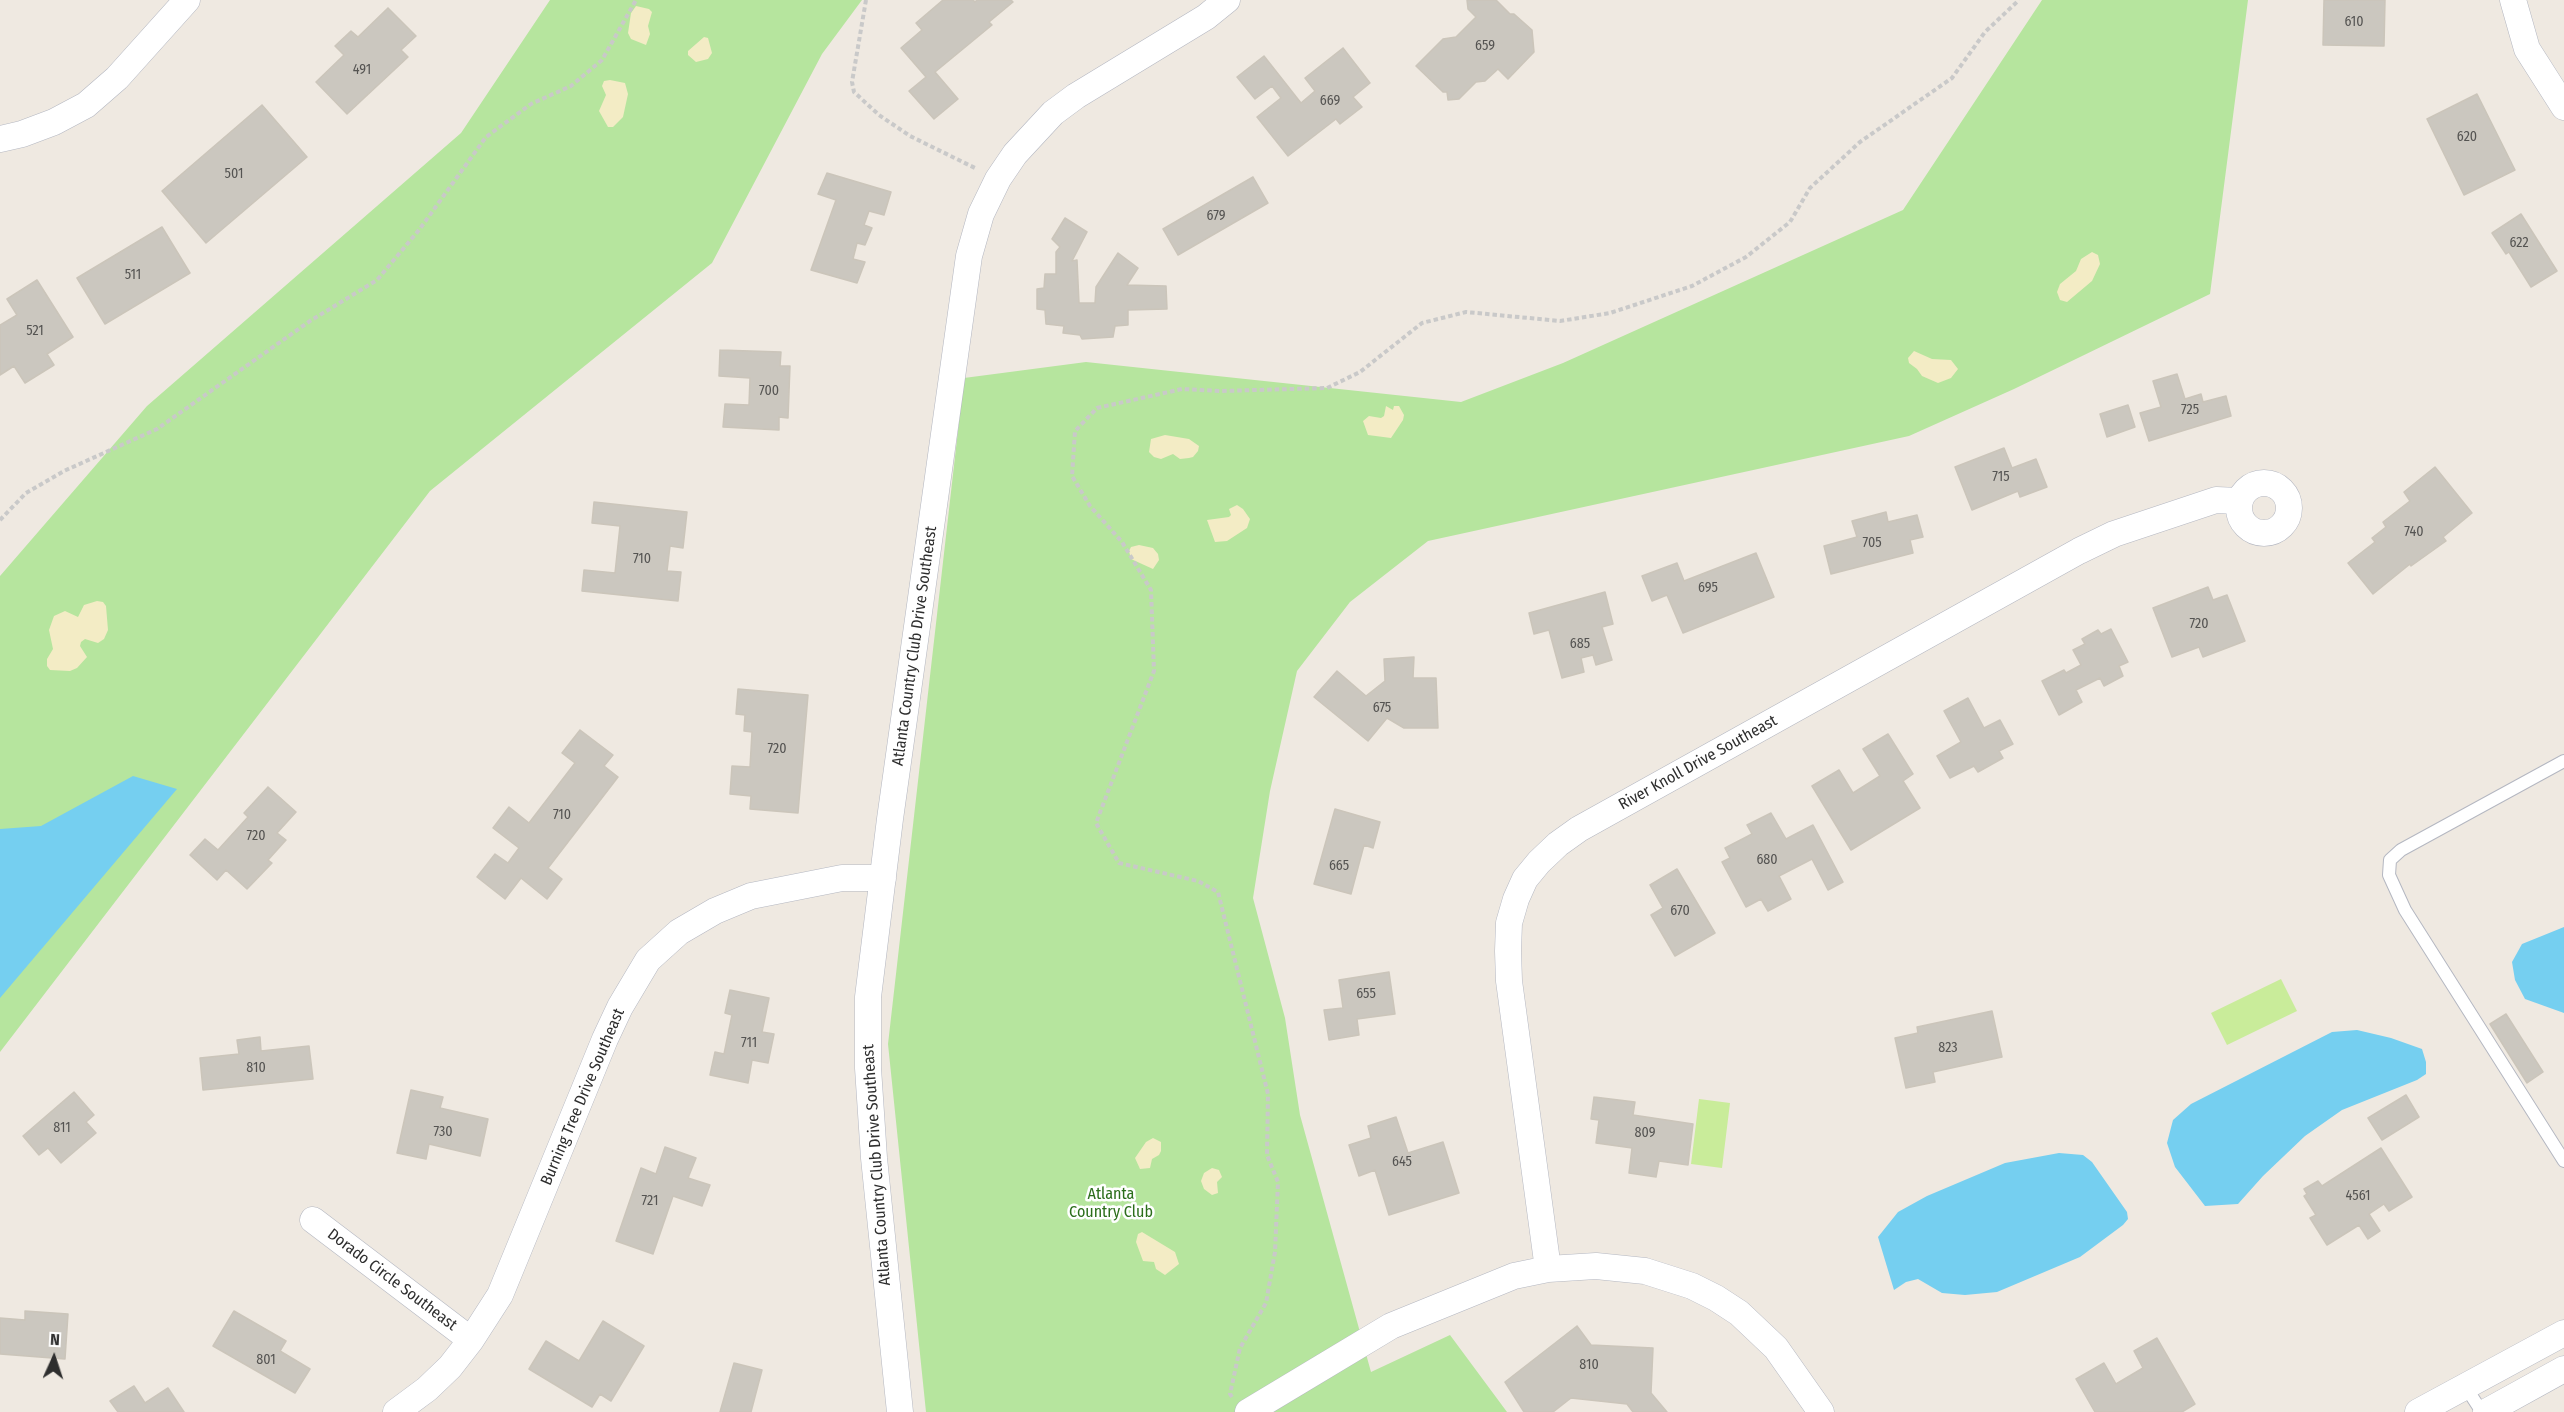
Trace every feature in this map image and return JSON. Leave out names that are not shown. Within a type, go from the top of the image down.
[{"type":"street","points":[[0,139],[22,134],[54,122],[86,105],[117,78],[187,0]]},
{"type":"street","name":"Atlanta Country Club Drive Southeast","points":[[900,1412],[874,1158],[868,1068],[868,997],[969,256],[981,214],[998,179],[1015,154],[1053,113],[1076,96],[1206,17],[1227,0]]},
{"type":"street","points":[[2513,0],[2527,48],[2564,107]]},
{"type":"street","name":"River Knoll Drive Southeast","points":[[1548,1269],[1509,981],[1508,951],[1509,923],[1516,899],[1525,879],[1539,862],[1558,843],[1579,829],[2079,551],[2114,534],[2216,500],[2239,501]]},
{"type":"street","name":"Burning Tree Drive Southeast","points":[[396,1412],[427,1389],[450,1366],[471,1340],[500,1295],[605,1039],[620,1007],[648,960],[679,932],[715,911],[751,896],[842,878],[883,878]]},
{"type":"street","name":"Dorado Circle Southeast","points":[[313,1220],[471,1340]]},
{"type":"street","points":[[1242,1408],[1391,1326],[1514,1276],[1548,1269],[1596,1266],[1646,1271],[1692,1286],[1716,1298],[1739,1313],[1776,1348],[1821,1412]]},
{"type":"street","points":[[2418,1412],[2564,1332]]},
{"type":"street","points":[[2484,1412],[2564,1369]]},
{"type":"lane","points":[[2564,761],[2401,850],[2390,860],[2389,875],[2405,910],[2564,1161]]},
{"type":"lane","points":[[2465,1386],[2484,1412]]},
{"type":"path","points":[[0,520],[26,493],[64,471],[157,429],[310,321],[377,280],[419,230],[486,137],[531,104],[571,86],[602,60],[636,0]]},
{"type":"path","points":[[866,0],[852,82],[854,92],[879,116],[910,136],[998,179]]},
{"type":"path","points":[[1242,1408],[1230,1394],[1240,1348],[1266,1304],[1275,1252],[1278,1182],[1267,1155],[1268,1094],[1218,892],[1197,881],[1119,863],[1096,823],[1154,671],[1151,590],[1122,542],[1090,507],[1072,476],[1075,431],[1097,408],[1172,390],[1327,388],[1360,372],[1422,323],[1466,312],[1560,321],[1610,313],[1692,286],[1746,257],[1790,222],[1810,188],[1860,141],[1952,78],[1985,32],[2019,0]]},
{"type":"green space","points":[[550,0],[862,0],[822,54],[712,263],[430,491],[0,1052],[0,576],[147,406],[461,133]]},
{"type":"green space","name":"Atlanta Country Club","points":[[2042,0],[2248,0],[2210,294],[2014,389],[1909,436],[1428,541],[1350,602],[1297,671],[1270,791],[1253,898],[1285,1018],[1300,1115],[1371,1372],[1450,1335],[1507,1412],[926,1412],[888,1044],[964,378],[1086,362],[1461,402],[1563,363],[1903,210]]},
{"type":"green space","points":[[2281,979],[2297,1011],[2227,1045],[2211,1013]]},
{"type":"green space","points":[[1699,1099],[1730,1103],[1722,1168],[1691,1164]]},
{"type":"sand","points":[[636,6],[652,12],[648,26],[650,34],[646,45],[631,39],[628,33],[631,13]]},
{"type":"sand","points":[[704,37],[708,38],[712,53],[708,59],[696,62],[688,55],[688,51]]},
{"type":"sand","points":[[604,81],[625,83],[628,94],[623,117],[613,127],[608,127],[599,111],[606,95],[602,86]]},
{"type":"sand","points":[[2092,252],[2098,255],[2100,264],[2092,281],[2067,302],[2060,300],[2057,292],[2060,284],[2076,271],[2081,259]]},
{"type":"sand","points":[[1914,351],[1932,359],[1951,360],[1958,369],[1951,378],[1938,383],[1922,376],[1909,363],[1908,358]]},
{"type":"sand","points":[[1386,406],[1393,410],[1394,406],[1399,406],[1404,415],[1403,420],[1391,438],[1368,435],[1363,421],[1369,416],[1381,418],[1384,416]]},
{"type":"sand","points":[[1165,435],[1189,439],[1199,446],[1198,451],[1189,458],[1180,459],[1173,454],[1161,459],[1154,457],[1149,452],[1151,439]]},
{"type":"sand","points":[[1237,505],[1250,519],[1247,528],[1227,541],[1215,542],[1207,520],[1229,517],[1231,515],[1229,509]]},
{"type":"sand","points":[[1139,545],[1153,548],[1158,554],[1159,560],[1153,569],[1131,559],[1129,551],[1131,547]]},
{"type":"sand","points":[[97,601],[103,602],[106,606],[108,630],[104,639],[98,643],[85,639],[81,642],[80,646],[87,657],[77,668],[70,671],[50,670],[47,666],[47,659],[53,649],[49,630],[54,616],[65,611],[78,617],[84,605]]},
{"type":"sand","points":[[1153,1138],[1161,1142],[1161,1151],[1152,1159],[1150,1168],[1140,1169],[1135,1158],[1146,1142]]},
{"type":"sand","points":[[1212,1168],[1219,1170],[1222,1177],[1217,1182],[1218,1193],[1212,1195],[1204,1189],[1201,1181],[1204,1173]]},
{"type":"sand","points":[[1142,1232],[1175,1252],[1179,1264],[1165,1275],[1156,1269],[1154,1262],[1143,1261],[1136,1242],[1138,1234]]},
{"type":"water","points":[[133,776],[177,789],[0,998],[0,829],[41,826]]},
{"type":"water","points":[[2564,927],[2564,1013],[2525,999],[2515,980],[2512,962],[2522,944]]},
{"type":"water","points":[[2357,1030],[2391,1038],[2422,1049],[2426,1062],[2426,1074],[2417,1080],[2342,1110],[2305,1136],[2263,1176],[2238,1204],[2205,1206],[2175,1167],[2167,1143],[2173,1120],[2191,1104],[2332,1032]]},
{"type":"water","points":[[2059,1153],[2083,1155],[2092,1162],[2127,1212],[2128,1219],[2123,1225],[2080,1257],[1997,1292],[1965,1295],[1942,1293],[1918,1279],[1906,1282],[1894,1290],[1878,1237],[1898,1212],[1927,1196],[2005,1163]]},
{"type":"building","points":[[943,0],[973,0],[975,2],[977,0],[1011,0],[1013,2],[989,22],[992,25],[935,72],[958,99],[934,119],[909,91],[926,77],[901,48],[922,30],[916,23]]},
{"type":"building","points":[[1467,0],[1496,0],[1532,30],[1534,52],[1508,79],[1498,69],[1485,81],[1476,82],[1459,99],[1448,100],[1447,92],[1443,92],[1416,66],[1443,39],[1456,37],[1476,17],[1468,9]]},
{"type":"building","points":[[2324,0],[2385,0],[2384,46],[2323,45]]},
{"type":"building","points":[[388,8],[416,36],[401,50],[408,57],[347,114],[316,82],[344,55],[335,46],[351,31],[358,37]]},
{"type":"building","points":[[1343,48],[1370,83],[1353,97],[1362,107],[1340,124],[1336,119],[1288,156],[1257,117],[1281,98],[1272,86],[1255,99],[1237,77],[1264,56],[1301,103],[1315,91],[1305,78]]},
{"type":"building","points":[[2477,94],[2515,170],[2464,195],[2427,119]]},
{"type":"building","points":[[262,105],[307,157],[206,243],[162,191]]},
{"type":"building","points":[[827,173],[891,192],[884,215],[869,211],[864,225],[872,228],[865,245],[857,243],[853,259],[865,262],[857,283],[811,270],[836,200],[818,194]]},
{"type":"building","points":[[1253,177],[1268,203],[1178,255],[1163,229]]},
{"type":"building","points":[[2521,214],[2557,271],[2531,287],[2509,252],[2506,254],[2492,233]]},
{"type":"building","points":[[1065,218],[1087,232],[1072,261],[1077,260],[1079,303],[1095,303],[1096,287],[1118,253],[1138,268],[1127,285],[1166,286],[1167,309],[1128,310],[1128,325],[1115,326],[1113,337],[1082,339],[1080,335],[1063,333],[1064,326],[1046,324],[1045,310],[1037,309],[1037,289],[1044,288],[1045,274],[1056,274],[1056,252],[1060,247],[1052,239]]},
{"type":"building","points":[[162,227],[190,273],[105,324],[77,278]]},
{"type":"building","points":[[37,280],[73,337],[47,354],[54,365],[25,383],[14,366],[0,375],[0,325],[17,315],[7,299]]},
{"type":"building","points":[[720,350],[781,352],[780,366],[790,366],[788,418],[779,417],[779,430],[723,427],[725,404],[749,405],[750,378],[719,376]]},
{"type":"building","points":[[2177,374],[2185,399],[2201,394],[2203,402],[2226,396],[2231,416],[2149,441],[2140,413],[2161,407],[2153,381]]},
{"type":"building","points":[[2128,405],[2135,427],[2107,437],[2100,414]]},
{"type":"building","points":[[2004,448],[2012,468],[2036,459],[2047,487],[2020,497],[2018,491],[1972,510],[1955,467]]},
{"type":"building","points":[[2435,467],[2472,513],[2443,537],[2446,541],[2411,566],[2410,564],[2373,594],[2348,563],[2375,542],[2372,538],[2386,527],[2383,522],[2410,501],[2404,492]]},
{"type":"building","points":[[594,502],[687,512],[683,548],[670,546],[667,571],[681,572],[678,601],[582,591],[584,570],[615,573],[620,526],[592,523]]},
{"type":"building","points":[[1886,512],[1888,522],[1917,515],[1923,537],[1910,540],[1913,553],[1831,574],[1824,546],[1857,537],[1852,521]]},
{"type":"building","points":[[1756,553],[1774,597],[1683,633],[1667,595],[1652,601],[1642,576],[1677,563],[1684,581]]},
{"type":"building","points":[[2208,587],[2213,600],[2227,595],[2245,641],[2203,657],[2199,647],[2172,657],[2153,608]]},
{"type":"building","points":[[1605,592],[1613,624],[1602,627],[1612,660],[1596,665],[1593,655],[1581,658],[1584,672],[1562,678],[1549,630],[1534,634],[1529,613]]},
{"type":"building","points":[[2111,629],[2128,662],[2119,666],[2123,676],[2104,686],[2100,678],[2076,690],[2082,702],[2059,715],[2042,681],[2064,670],[2066,673],[2081,665],[2073,650],[2085,644],[2082,639],[2098,630],[2101,634]]},
{"type":"building","points":[[1414,657],[1413,678],[1436,678],[1438,728],[1404,728],[1387,718],[1368,741],[1314,697],[1337,671],[1366,696],[1385,681],[1384,659]]},
{"type":"building","points":[[738,689],[808,695],[798,813],[750,809],[751,796],[730,794],[732,766],[750,767],[752,732],[744,731],[745,715],[736,714]]},
{"type":"building","points":[[1968,698],[1984,728],[2000,720],[2013,744],[1999,751],[2003,758],[1978,772],[1974,766],[1950,778],[1937,756],[1961,742],[1944,711]]},
{"type":"building","points":[[580,730],[613,755],[604,766],[618,777],[548,868],[562,879],[547,899],[521,878],[505,899],[477,877],[495,854],[508,863],[519,848],[493,828],[509,807],[529,823],[575,763],[562,753]]},
{"type":"building","points":[[1888,734],[1913,774],[1903,781],[1920,808],[1851,850],[1812,786],[1839,770],[1853,793],[1880,776],[1863,749]]},
{"type":"building","points":[[268,787],[296,812],[277,833],[286,840],[268,860],[272,863],[247,889],[226,870],[217,880],[190,855],[205,839],[218,850],[248,817],[244,813]]},
{"type":"building","points":[[1335,809],[1380,822],[1373,848],[1364,845],[1351,894],[1314,884]]},
{"type":"building","points":[[1771,813],[1786,839],[1813,825],[1843,882],[1828,890],[1812,859],[1779,876],[1791,899],[1768,911],[1761,899],[1746,907],[1722,862],[1730,858],[1725,848],[1752,834],[1747,825]]},
{"type":"building","points":[[1677,869],[1715,933],[1675,956],[1651,915],[1663,908],[1650,885]]},
{"type":"building","points":[[1389,972],[1395,1014],[1357,1019],[1359,1035],[1329,1040],[1324,1010],[1343,1008],[1339,980]]},
{"type":"building","points":[[730,990],[769,998],[762,1032],[774,1034],[768,1063],[752,1060],[748,1083],[710,1075],[715,1052],[724,1054],[732,1015],[725,1013]]},
{"type":"building","points":[[1992,1011],[2002,1057],[1933,1072],[1935,1082],[1906,1088],[1895,1038],[1918,1033],[1917,1027]]},
{"type":"building","points":[[2506,1014],[2543,1072],[2527,1083],[2490,1024]]},
{"type":"building","points":[[260,1037],[261,1051],[309,1046],[313,1079],[203,1090],[200,1058],[239,1054],[237,1040]]},
{"type":"building","points":[[411,1090],[443,1097],[440,1108],[488,1119],[480,1156],[429,1144],[426,1159],[397,1153]]},
{"type":"building","points":[[74,1092],[94,1115],[86,1122],[96,1133],[61,1163],[48,1148],[39,1155],[23,1136]]},
{"type":"building","points":[[2406,1095],[2419,1117],[2382,1140],[2368,1118]]},
{"type":"building","points":[[1594,1097],[1635,1102],[1633,1115],[1693,1124],[1688,1165],[1659,1161],[1656,1177],[1629,1173],[1632,1148],[1596,1143],[1599,1120],[1591,1119]]},
{"type":"building","points":[[1396,1117],[1408,1153],[1443,1142],[1459,1193],[1389,1215],[1375,1170],[1359,1176],[1349,1145],[1371,1138],[1368,1126]]},
{"type":"building","points":[[665,1147],[696,1158],[688,1178],[710,1185],[702,1206],[673,1196],[653,1254],[616,1241],[641,1168],[656,1174]]},
{"type":"building","points":[[2381,1148],[2412,1197],[2389,1211],[2384,1204],[2369,1214],[2380,1231],[2368,1239],[2359,1225],[2327,1245],[2310,1218],[2316,1215],[2304,1196],[2307,1194],[2304,1189],[2318,1181],[2322,1186]]},
{"type":"building","points":[[25,1311],[68,1314],[65,1359],[0,1354],[0,1318],[25,1320]]},
{"type":"building","points":[[234,1311],[286,1341],[280,1351],[310,1369],[295,1393],[213,1346]]},
{"type":"building","points":[[603,1321],[644,1346],[611,1401],[600,1394],[592,1407],[529,1369],[546,1341],[579,1361]]},
{"type":"building","points":[[1577,1326],[1591,1345],[1653,1348],[1651,1393],[1667,1412],[1633,1412],[1627,1404],[1571,1398],[1553,1412],[1524,1412],[1505,1382]]},
{"type":"building","points":[[2157,1338],[2195,1404],[2182,1412],[2095,1412],[2076,1379],[2104,1363],[2116,1384],[2143,1368],[2134,1351]]},
{"type":"building","points":[[734,1363],[762,1370],[751,1412],[720,1412]]},
{"type":"building","points":[[134,1386],[145,1403],[168,1388],[184,1412],[118,1412],[110,1401]]}]
